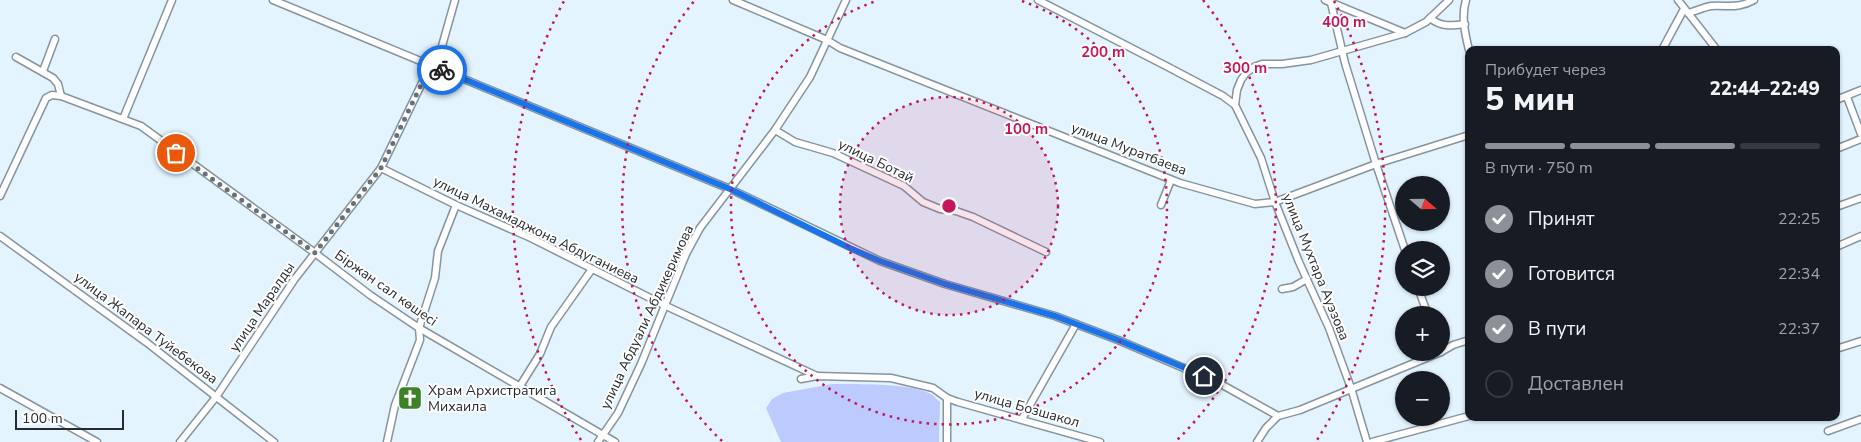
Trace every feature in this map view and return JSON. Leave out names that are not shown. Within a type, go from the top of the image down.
[{"type":"street","points":[[123,119],[172,0]]},
{"type":"street","points":[[273,0],[433,66],[450,75],[730,189],[880,261],[945,284],[1014,303],[1118,340],[1218,383],[1278,416]]},
{"type":"street","name":"улица Маралды","points":[[180,442],[216,396],[294,280],[381,168],[422,83],[440,53],[455,0]]},
{"type":"street","name":"улица Муратбаева","points":[[733,0],[827,40],[840,48],[1171,180],[1255,204],[1275,202],[1376,164],[1465,136]]},
{"type":"street","name":"улица Абдуали Абдикеримова","points":[[598,442],[618,413],[666,306],[686,254],[696,235],[709,215],[775,130],[810,78],[846,0]]},
{"type":"street","points":[[1038,0],[1223,96],[1235,105],[1237,90],[1241,80],[1254,67],[1262,64],[1282,64],[1311,60],[1405,33],[1430,18],[1449,0]]},
{"type":"street","points":[[1466,0],[1464,9],[1468,46]]},
{"type":"street","points":[[1678,0],[1715,46]]},
{"type":"street","points":[[1664,46],[1686,11],[1711,6],[1745,5],[1754,0]]},
{"type":"street","points":[[1328,2],[1405,33]]},
{"type":"street","points":[[1328,2],[1376,164],[1402,241]]},
{"type":"street","points":[[1430,18],[1438,24],[1451,26],[1465,24]]},
{"type":"street","points":[[43,72],[55,39]]},
{"type":"street","points":[[16,57],[53,78],[58,84],[61,96]]},
{"type":"street","points":[[1840,99],[1861,90]]},
{"type":"street","name":"Біржан сал көшесі","points":[[0,196],[46,98],[52,94],[141,126],[370,295],[419,328],[615,442]]},
{"type":"street","points":[[1847,97],[1861,134]]},
{"type":"street","name":"улица Мухтара Ауэзова","points":[[1235,105],[1260,158],[1275,202],[1330,328],[1367,442]]},
{"type":"street","name":"улица Ботай","points":[[775,130],[795,142],[834,153],[904,186],[923,202],[940,209],[956,211],[974,217],[1046,252]]},
{"type":"street","points":[[1840,147],[1861,139]]},
{"type":"street","name":"улица Махамаджона Абдуганиева","points":[[381,168],[456,205],[531,238],[666,306],[817,376]]},
{"type":"street","points":[[1161,205],[1171,180]]},
{"type":"street","points":[[1840,206],[1861,198]]},
{"type":"street","points":[[387,442],[395,405],[420,340],[419,328],[435,278],[438,251],[456,205]]},
{"type":"street","name":"улица Жапара Туйебекова","points":[[0,236],[139,337],[274,442]]},
{"type":"street","points":[[1840,245],[1861,236]]},
{"type":"street","points":[[520,386],[540,354],[551,328],[592,269]]},
{"type":"street","points":[[1282,290],[1293,287],[1307,279]]},
{"type":"street","points":[[1022,419],[1076,324]]},
{"type":"street","points":[[1450,347],[1465,341]]},
{"type":"street","points":[[1840,348],[1861,341]]},
{"type":"street","points":[[1257,442],[1266,428],[1278,416],[1300,410],[1420,361]]},
{"type":"street","points":[[801,379],[817,376]]},
{"type":"street","name":"улица Бозшакол","points":[[817,376],[891,378],[933,388],[947,398],[1100,442]]},
{"type":"street","points":[[0,388],[97,442]]},
{"type":"street","points":[[947,398],[947,442]]},
{"type":"street","points":[[1372,442],[1465,417]]},
{"type":"street","points":[[1828,432],[1861,419]]},
{"type":"shaded area","points":[[832,384],[897,386],[922,390],[931,394],[940,402],[939,442],[781,442],[766,408],[772,399],[783,393]]},
{"type":"way so far","points":[[176,153],[219,182],[315,253],[381,168],[422,83],[433,66],[442,70]]},
{"type":"place","name":"Храм Архистратига Михаила","points":[[410,398]]},
{"type":"route","points":[[442,70],[450,75],[600,134],[730,189],[880,261],[945,284],[1055,316],[1204,376]]}]
